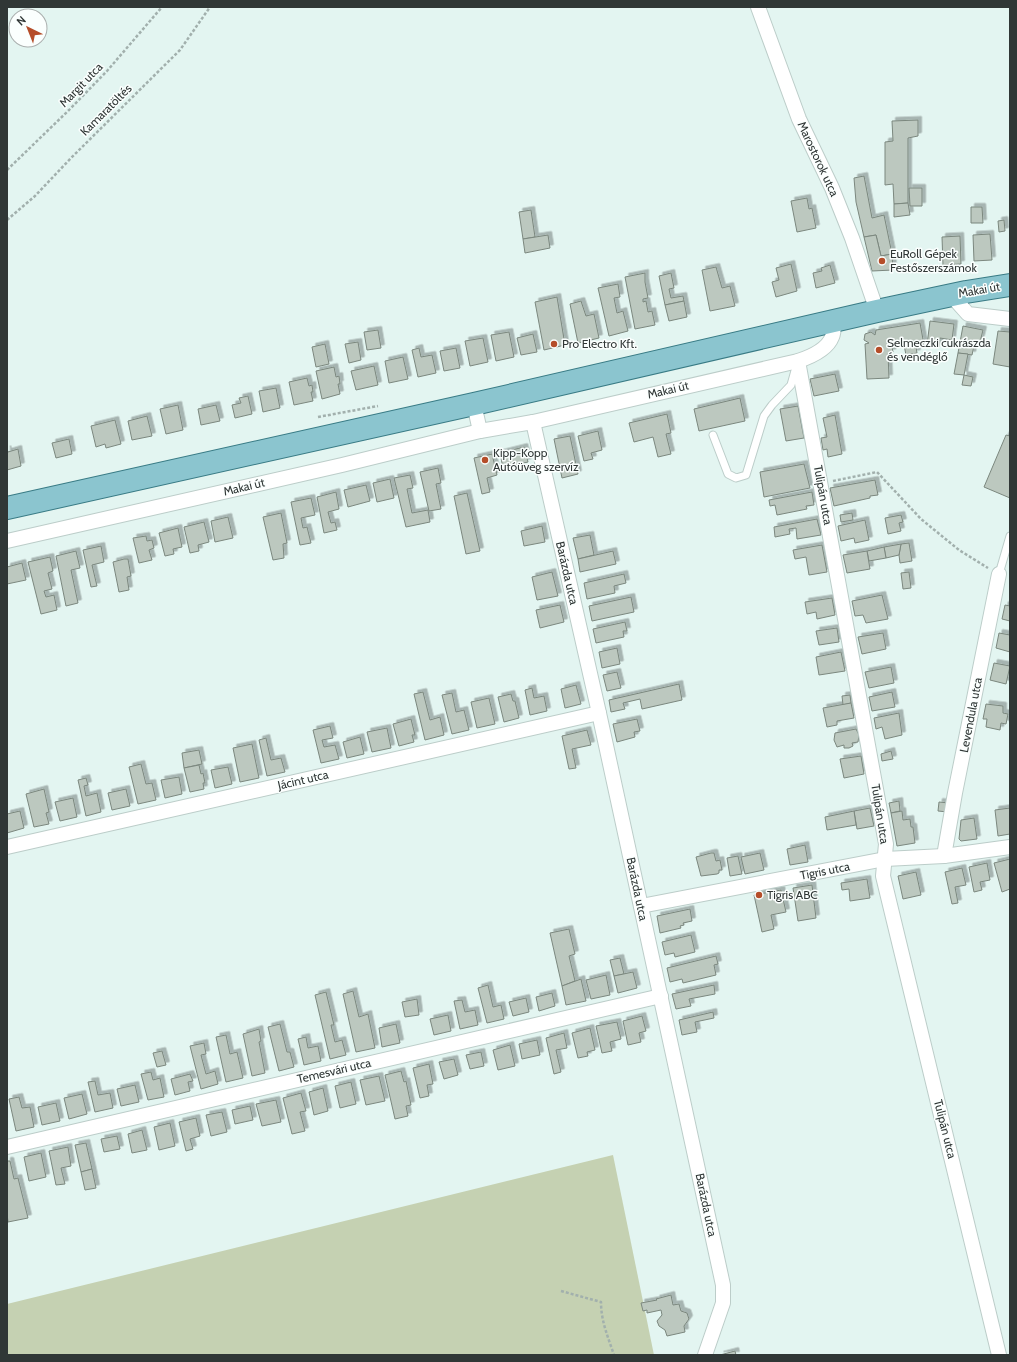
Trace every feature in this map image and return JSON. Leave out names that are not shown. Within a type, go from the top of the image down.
[{"type":"main road","name":"Makai út","points":[[7,508],[474,404],[877,310],[1009,285]]},
{"type":"street","name":"Marostorok utca","points":[[758,7],[799,119],[832,188],[852,238],[877,310]]},
{"type":"street","points":[[951,295],[968,314],[1010,320]]},
{"type":"street","name":"Makai út","points":[[7,541],[342,465],[480,431],[533,422],[798,361],[809,358],[828,344],[833,337],[834,321]]},
{"type":"street","name":"Tulipán utca","points":[[798,361],[886,844],[883,876],[1000,1355]]},
{"type":"street","points":[[474,404],[480,431]]},
{"type":"street","name":"Barázda utca","points":[[533,422],[599,714],[723,1285],[723,1303],[705,1355]]},
{"type":"street","name":"Levendula utca","points":[[944,856],[955,792],[999,574]]},
{"type":"street","name":"Jácint utca","points":[[7,847],[599,714]]},
{"type":"street","name":"Tigris utca","points":[[641,906],[885,860],[944,856],[1010,847]]},
{"type":"street","name":"Temesvári utca","points":[[7,1147],[661,996]]},
{"type":"lane","points":[[713,435],[728,474],[736,478],[746,475],[764,416],[772,404],[791,385],[798,361]]},
{"type":"lane","points":[[999,574],[1010,536]]},
{"type":"path","name":"Margit utca","points":[[7,170],[96,82],[162,7]]},
{"type":"path","name":"Kamaratöltés","points":[[7,220],[35,196],[71,158],[180,50],[210,7]]},
{"type":"path","points":[[821,483],[877,472],[921,519],[959,550],[999,574]]},
{"type":"path","points":[[561,1292],[601,1302],[601,1313],[604,1327],[614,1355]]},
{"type":"green space","points":[[613,1155],[654,1355],[7,1355],[7,1304]]},
{"type":"building","points":[[918,120],[918,136],[908,138],[908,203],[894,204],[893,184],[885,185],[885,142],[893,141],[892,121]]},
{"type":"building","points":[[864,176],[872,218],[884,215],[892,254],[881,256],[876,235],[864,237],[856,202],[854,178]]},
{"type":"building","points":[[909,188],[922,188],[922,206],[910,206]]},
{"type":"building","points":[[807,198],[809,209],[812,208],[816,228],[797,232],[791,201]]},
{"type":"building","points":[[908,203],[910,215],[894,217],[894,204]]},
{"type":"building","points":[[971,207],[982,207],[983,223],[971,223]]},
{"type":"building","points":[[531,210],[535,237],[523,239],[519,212]]},
{"type":"building","points":[[1004,220],[1005,231],[999,232],[998,221]]},
{"type":"building","points":[[990,234],[992,260],[974,261],[973,235]]},
{"type":"building","points":[[548,235],[550,248],[525,253],[523,239]]},
{"type":"building","points":[[876,235],[881,256],[892,254],[893,270],[872,271],[864,237]]},
{"type":"building","points":[[960,236],[961,264],[943,265],[942,237]]},
{"type":"building","points":[[791,264],[797,291],[776,297],[772,282],[779,280],[776,268]]},
{"type":"building","points":[[830,265],[835,283],[816,288],[813,273],[822,271],[821,268]]},
{"type":"building","points":[[716,267],[722,288],[730,286],[735,306],[710,311],[702,270]]},
{"type":"building","points":[[645,273],[648,298],[643,299],[643,302],[646,301],[648,312],[652,311],[655,325],[635,329],[625,277]]},
{"type":"building","points":[[671,273],[674,288],[669,289],[671,298],[683,296],[684,301],[665,305],[659,276]]},
{"type":"building","points":[[618,284],[620,297],[614,298],[617,313],[623,311],[628,331],[609,336],[598,288]]},
{"type":"building","points":[[557,297],[565,345],[544,350],[535,302]]},
{"type":"building","points":[[581,301],[586,316],[594,314],[599,338],[578,343],[570,304]]},
{"type":"building","points":[[684,301],[687,317],[669,321],[665,305]]},
{"type":"building","points":[[930,321],[954,324],[952,340],[940,338],[939,347],[927,345]]},
{"type":"building","name":"Selmeczki cukrászda és vendéglő","points":[[920,323],[924,345],[916,347],[917,353],[906,355],[904,345],[892,347],[893,352],[888,353],[889,378],[867,379],[865,344],[869,343],[864,340],[865,334],[871,332],[875,335],[876,330]]},
{"type":"building","points":[[963,326],[983,330],[980,342],[975,341],[972,355],[958,353]]},
{"type":"building","points":[[378,330],[381,348],[367,350],[364,332]]},
{"type":"building","points":[[998,331],[1010,332],[1010,367],[993,364]]},
{"type":"building","points":[[509,332],[514,357],[496,361],[491,335]]},
{"type":"building","points":[[533,334],[537,352],[521,355],[517,338]]},
{"type":"building","points":[[483,338],[488,362],[470,366],[465,341]]},
{"type":"building","points":[[358,342],[361,360],[349,363],[345,344]]},
{"type":"building","points":[[325,344],[329,364],[316,367],[312,347]]},
{"type":"building","points":[[419,348],[421,357],[432,355],[436,373],[418,377],[412,350]]},
{"type":"building","points":[[456,348],[460,368],[444,371],[440,351]]},
{"type":"building","points":[[958,353],[968,354],[964,375],[954,374]]},
{"type":"building","points":[[403,357],[408,379],[389,383],[385,361]]},
{"type":"building","points":[[374,366],[378,385],[356,390],[351,371]]},
{"type":"building","points":[[334,367],[336,377],[339,376],[340,384],[338,384],[340,394],[322,399],[316,371]]},
{"type":"building","points":[[835,374],[839,391],[814,396],[810,379]]},
{"type":"building","points":[[964,375],[973,377],[971,386],[962,385]]},
{"type":"building","points":[[307,378],[309,386],[312,385],[313,392],[311,392],[313,401],[294,405],[289,382]]},
{"type":"building","points":[[276,388],[280,408],[263,412],[259,391]]},
{"type":"building","points":[[248,396],[252,414],[235,418],[232,405],[241,403],[239,398]]},
{"type":"building","points":[[740,398],[745,421],[699,431],[694,409]]},
{"type":"building","points":[[178,405],[183,430],[166,434],[160,409]]},
{"type":"building","points":[[216,405],[220,421],[201,425],[198,409]]},
{"type":"building","points":[[798,406],[804,438],[786,441],[780,409]]},
{"type":"building","points":[[667,414],[671,433],[666,434],[671,454],[658,457],[653,437],[634,442],[629,423]]},
{"type":"building","points":[[835,415],[842,454],[828,457],[827,449],[823,450],[821,438],[827,437],[823,418]]},
{"type":"building","points":[[147,416],[152,436],[132,440],[128,421]]},
{"type":"building","points":[[115,420],[121,444],[106,448],[105,444],[96,447],[91,426]]},
{"type":"building","points":[[598,431],[602,450],[591,453],[593,459],[584,461],[578,436]]},
{"type":"building","points":[[1006,435],[1010,436],[1010,498],[984,487]]},
{"type":"building","points":[[570,436],[578,474],[562,478],[554,439]]},
{"type":"building","points":[[69,439],[72,454],[56,458],[52,443]]},
{"type":"building","points":[[524,447],[528,462],[503,468],[500,453]]},
{"type":"building","points":[[7,449],[8,452],[18,449],[21,466],[7,470]]},
{"type":"building","points":[[492,454],[497,475],[487,478],[490,492],[482,494],[474,458]]},
{"type":"building","points":[[804,464],[810,488],[764,497],[760,472]]},
{"type":"building","points":[[438,468],[441,483],[436,484],[441,509],[429,511],[420,472]]},
{"type":"building","points":[[410,475],[413,488],[407,489],[412,513],[428,510],[430,522],[406,527],[394,478]]},
{"type":"building","points":[[390,479],[394,498],[377,502],[373,483]]},
{"type":"building","points":[[875,480],[878,495],[834,506],[830,488]]},
{"type":"building","points":[[366,485],[370,501],[348,507],[344,490]]},
{"type":"building","points":[[336,492],[339,509],[328,512],[331,523],[335,522],[337,530],[324,533],[317,497]]},
{"type":"building","points":[[812,492],[814,505],[806,506],[807,509],[777,515],[775,505],[770,506],[769,500]]},
{"type":"building","points":[[467,493],[480,551],[466,554],[454,496]]},
{"type":"building","points":[[311,498],[315,515],[301,518],[303,528],[307,527],[311,543],[300,545],[291,502]]},
{"type":"building","points":[[281,513],[287,543],[283,544],[284,558],[273,560],[263,517]]},
{"type":"building","points":[[852,513],[853,520],[841,522],[840,515]]},
{"type":"building","points":[[901,515],[903,522],[899,523],[901,531],[888,534],[885,518]]},
{"type":"building","points":[[228,517],[233,538],[215,542],[211,521]]},
{"type":"building","points":[[817,519],[821,535],[797,539],[796,528],[789,529],[790,534],[775,537],[774,527]]},
{"type":"building","points":[[865,520],[869,540],[855,543],[854,538],[841,541],[838,526]]},
{"type":"building","points":[[204,522],[209,542],[198,545],[199,551],[190,553],[184,527]]},
{"type":"building","points":[[542,526],[545,542],[524,546],[521,531]]},
{"type":"building","points":[[178,528],[182,547],[173,549],[174,554],[165,556],[159,533]]},
{"type":"building","points":[[590,535],[594,555],[578,559],[573,538]]},
{"type":"building","points":[[146,536],[147,541],[152,540],[154,548],[149,550],[152,560],[139,563],[133,538]]},
{"type":"building","points":[[909,543],[912,561],[900,563],[899,555],[901,544]]},
{"type":"building","points":[[901,544],[899,555],[886,558],[884,547]]},
{"type":"building","points":[[822,545],[827,572],[809,575],[806,557],[795,559],[793,550]]},
{"type":"building","points":[[101,546],[104,562],[92,565],[97,586],[91,587],[83,550]]},
{"type":"building","points":[[884,547],[886,558],[869,561],[867,551]]},
{"type":"building","points":[[76,551],[80,568],[71,570],[78,603],[66,606],[56,556]]},
{"type":"building","points":[[613,551],[616,564],[580,572],[578,559]]},
{"type":"building","points":[[867,551],[870,569],[847,573],[843,555]]},
{"type":"building","points":[[50,557],[53,571],[48,573],[52,589],[44,591],[46,597],[54,595],[57,610],[41,614],[28,562]]},
{"type":"building","points":[[128,559],[131,576],[127,577],[129,590],[119,592],[113,562]]},
{"type":"building","points":[[22,563],[26,580],[7,584],[7,567]]},
{"type":"building","points":[[552,572],[558,596],[537,600],[532,577]]},
{"type":"building","points":[[909,572],[911,588],[903,589],[901,573]]},
{"type":"building","points":[[624,574],[626,583],[614,586],[615,593],[587,599],[584,583]]},
{"type":"building","points":[[882,595],[888,619],[866,623],[863,615],[855,616],[852,601]]},
{"type":"building","points":[[631,597],[634,612],[592,621],[589,606]]},
{"type":"building","points":[[832,598],[835,615],[817,619],[816,612],[807,614],[805,602]]},
{"type":"building","points":[[560,605],[564,622],[540,628],[536,610]]},
{"type":"building","points":[[1005,605],[1010,606],[1010,621],[1002,619]]},
{"type":"building","points":[[625,622],[627,631],[623,631],[624,637],[596,643],[593,629]]},
{"type":"building","points":[[837,628],[839,642],[819,645],[816,631]]},
{"type":"building","points":[[883,633],[886,649],[862,654],[858,637]]},
{"type":"building","points":[[999,633],[1010,635],[1010,652],[996,648]]},
{"type":"building","points":[[617,648],[620,664],[602,668],[599,652]]},
{"type":"building","points":[[841,652],[845,671],[819,675],[816,657]]},
{"type":"building","points":[[994,663],[1010,666],[1006,684],[990,680]]},
{"type":"building","points":[[891,667],[894,683],[869,688],[865,672]]},
{"type":"building","points":[[617,672],[621,688],[607,691],[603,675]]},
{"type":"building","points":[[679,684],[682,700],[642,709],[640,699],[623,703],[625,709],[611,712],[609,700]]},
{"type":"building","points":[[576,685],[581,704],[565,708],[561,689]]},
{"type":"building","points":[[532,688],[534,698],[544,696],[547,711],[530,715],[525,690]]},
{"type":"building","points":[[423,692],[430,720],[440,717],[444,735],[425,740],[414,694]]},
{"type":"building","points":[[892,692],[895,707],[872,711],[869,697]]},
{"type":"building","points":[[452,693],[456,712],[464,710],[469,730],[452,734],[442,695]]},
{"type":"building","points":[[511,694],[513,701],[515,701],[519,718],[504,722],[498,697]]},
{"type":"building","points":[[850,695],[851,703],[843,705],[842,696]]},
{"type":"building","points":[[489,698],[495,724],[477,728],[471,702]]},
{"type":"building","points":[[851,703],[854,718],[837,721],[837,725],[827,727],[823,708]]},
{"type":"building","points":[[986,704],[1003,706],[1003,713],[1008,714],[1006,724],[1001,723],[1000,730],[986,727],[987,719],[983,719]]},
{"type":"building","points":[[899,713],[902,735],[885,739],[882,727],[876,729],[874,718]]},
{"type":"building","points":[[411,719],[415,735],[412,735],[414,742],[399,746],[393,724]]},
{"type":"building","points":[[637,719],[640,731],[634,732],[635,737],[617,742],[613,724]]},
{"type":"building","points":[[330,726],[333,738],[322,740],[324,747],[335,745],[339,759],[321,763],[313,730]]},
{"type":"building","points":[[387,728],[391,748],[372,752],[367,732]]},
{"type":"building","points":[[856,729],[859,735],[858,742],[852,743],[853,746],[849,748],[844,748],[844,745],[837,747],[834,740],[835,733]]},
{"type":"building","points":[[587,730],[591,745],[572,749],[576,768],[569,769],[562,736]]},
{"type":"building","points":[[360,737],[364,754],[347,758],[343,742]]},
{"type":"building","points":[[266,738],[271,760],[281,758],[285,772],[267,776],[259,740]]},
{"type":"building","points":[[252,744],[259,778],[240,782],[233,748]]},
{"type":"building","points":[[199,750],[202,764],[184,768],[182,753]]},
{"type":"building","points":[[891,751],[893,759],[882,761],[881,754]]},
{"type":"building","points":[[861,756],[864,774],[844,778],[840,759]]},
{"type":"building","points":[[141,764],[146,784],[152,783],[156,800],[138,804],[129,767]]},
{"type":"building","points":[[199,765],[201,774],[203,773],[205,783],[203,783],[204,789],[190,792],[184,768]]},
{"type":"building","points":[[228,767],[232,784],[215,788],[211,770]]},
{"type":"building","points":[[179,777],[182,794],[165,798],[161,780]]},
{"type":"building","points":[[86,778],[88,785],[84,786],[86,796],[97,793],[101,812],[86,816],[78,780]]},
{"type":"building","points":[[44,789],[49,812],[46,813],[49,824],[34,827],[26,794]]},
{"type":"building","points":[[126,789],[130,806],[112,810],[108,793]]},
{"type":"building","points":[[73,798],[77,817],[60,821],[55,802]]},
{"type":"building","points":[[899,801],[900,811],[891,813],[889,803]]},
{"type":"building","points":[[939,802],[949,803],[948,812],[938,811]]},
{"type":"building","points":[[870,808],[874,826],[857,829],[854,811]]},
{"type":"building","points":[[1010,808],[1010,834],[998,836],[995,810]]},
{"type":"building","points":[[20,811],[24,828],[7,833],[7,814]]},
{"type":"building","points":[[854,811],[856,825],[827,830],[825,817]]},
{"type":"building","points":[[902,811],[903,820],[910,819],[911,827],[913,827],[915,843],[897,846],[891,813]]},
{"type":"building","points":[[974,818],[977,839],[961,841],[959,839],[961,820]]},
{"type":"building","points":[[805,845],[808,862],[790,865],[787,849]]},
{"type":"building","points":[[714,853],[716,861],[720,860],[722,870],[719,870],[719,873],[717,874],[701,876],[696,857]]},
{"type":"building","points":[[760,853],[764,870],[745,874],[741,857]]},
{"type":"building","points":[[738,856],[742,874],[730,876],[727,858]]},
{"type":"building","points":[[1010,859],[1010,889],[1002,892],[994,863]]},
{"type":"building","points":[[987,863],[990,880],[980,882],[982,890],[974,892],[969,867]]},
{"type":"building","points":[[962,868],[966,885],[955,887],[958,903],[952,904],[945,872]]},
{"type":"building","points":[[916,872],[921,895],[903,899],[898,876]]},
{"type":"building","points":[[867,879],[870,898],[850,901],[849,889],[842,890],[841,883]]},
{"type":"building","points":[[812,885],[816,918],[798,921],[793,888]]},
{"type":"building","points":[[781,890],[786,912],[771,915],[774,929],[762,932],[754,895]]},
{"type":"building","points":[[690,909],[692,921],[683,923],[684,925],[680,926],[681,928],[660,933],[657,916]]},
{"type":"building","points":[[569,929],[575,954],[569,956],[575,981],[562,986],[550,933]]},
{"type":"building","points":[[691,935],[695,952],[675,957],[674,953],[665,955],[662,942]]},
{"type":"building","points":[[716,956],[718,964],[714,965],[716,975],[683,983],[682,979],[670,982],[667,968]]},
{"type":"building","points":[[620,958],[624,974],[614,976],[610,960]]},
{"type":"building","points":[[633,972],[637,988],[618,993],[614,976]]},
{"type":"building","points":[[606,975],[610,995],[591,999],[586,980]]},
{"type":"building","points":[[581,979],[586,1001],[566,1005],[562,986]]},
{"type":"building","points":[[488,985],[493,1007],[501,1005],[504,1019],[487,1023],[478,988]]},
{"type":"building","points":[[714,985],[715,994],[689,999],[691,1006],[676,1009],[672,994]]},
{"type":"building","points":[[353,991],[359,1017],[368,1014],[375,1048],[356,1052],[343,994]]},
{"type":"building","points":[[326,992],[334,1025],[331,1025],[335,1042],[342,1040],[346,1055],[330,1059],[315,995]]},
{"type":"building","points":[[552,993],[555,1006],[539,1011],[536,997]]},
{"type":"building","points":[[526,998],[529,1012],[513,1016],[509,1002]]},
{"type":"building","points":[[417,999],[419,1015],[405,1017],[402,1002]]},
{"type":"building","points":[[462,1000],[465,1012],[475,1010],[478,1025],[460,1029],[454,1001]]},
{"type":"building","points":[[713,1012],[714,1018],[695,1022],[697,1032],[682,1035],[679,1020]]},
{"type":"building","points":[[448,1015],[451,1031],[434,1035],[430,1019]]},
{"type":"building","points":[[642,1016],[646,1031],[639,1033],[641,1042],[628,1045],[623,1021]]},
{"type":"building","points":[[617,1022],[621,1039],[610,1042],[612,1051],[602,1053],[596,1026]]},
{"type":"building","points":[[280,1024],[287,1052],[290,1052],[294,1067],[279,1071],[268,1027]]},
{"type":"building","points":[[396,1024],[400,1043],[382,1047],[379,1028]]},
{"type":"building","points":[[590,1028],[595,1050],[587,1052],[588,1056],[578,1058],[572,1033]]},
{"type":"building","points":[[259,1029],[261,1041],[259,1042],[265,1073],[252,1076],[243,1034]]},
{"type":"building","points":[[564,1033],[567,1048],[556,1050],[561,1072],[554,1074],[546,1038]]},
{"type":"building","points":[[226,1035],[230,1054],[237,1052],[243,1078],[226,1082],[216,1037]]},
{"type":"building","points":[[306,1037],[308,1048],[318,1046],[321,1061],[304,1065],[298,1039]]},
{"type":"building","points":[[537,1040],[540,1055],[522,1059],[519,1044]]},
{"type":"building","points":[[204,1043],[206,1054],[201,1055],[206,1074],[215,1071],[218,1084],[201,1089],[190,1046]]},
{"type":"building","points":[[510,1045],[515,1066],[498,1070],[493,1050]]},
{"type":"building","points":[[162,1051],[166,1065],[157,1067],[153,1053]]},
{"type":"building","points":[[481,1052],[484,1066],[470,1069],[466,1055]]},
{"type":"building","points":[[454,1059],[458,1075],[444,1079],[439,1062]]},
{"type":"building","points":[[429,1064],[433,1084],[427,1085],[429,1096],[420,1098],[413,1068]]},
{"type":"building","points":[[401,1071],[404,1082],[406,1081],[411,1105],[406,1106],[408,1116],[395,1119],[385,1075]]},
{"type":"building","points":[[151,1072],[153,1080],[160,1078],[164,1097],[148,1100],[141,1074]]},
{"type":"building","points":[[190,1074],[193,1081],[188,1082],[190,1091],[175,1095],[171,1079]]},
{"type":"building","points":[[379,1076],[385,1101],[366,1105],[360,1080]]},
{"type":"building","points":[[95,1081],[98,1095],[110,1093],[113,1108],[95,1112],[88,1082]]},
{"type":"building","points":[[351,1082],[356,1104],[340,1108],[335,1086]]},
{"type":"building","points":[[135,1085],[139,1102],[121,1106],[117,1089]]},
{"type":"building","points":[[323,1088],[328,1111],[314,1115],[309,1092]]},
{"type":"building","points":[[301,1093],[306,1111],[300,1112],[305,1131],[292,1134],[283,1098]]},
{"type":"building","points":[[82,1094],[87,1114],[69,1119],[64,1098]]},
{"type":"building","points":[[19,1097],[22,1108],[30,1107],[34,1127],[16,1131],[9,1099]]},
{"type":"building","points":[[276,1100],[281,1122],[262,1126],[256,1104]]},
{"type":"building","points":[[56,1103],[60,1121],[42,1125],[38,1107]]},
{"type":"building","points":[[250,1106],[253,1120],[235,1124],[232,1110]]},
{"type":"building","points":[[222,1112],[227,1132],[211,1136],[206,1115]]},
{"type":"building","points":[[196,1118],[200,1136],[190,1139],[193,1149],[186,1151],[179,1122]]},
{"type":"building","points":[[170,1123],[175,1146],[159,1150],[154,1127]]},
{"type":"building","points":[[142,1130],[147,1150],[132,1153],[128,1134]]},
{"type":"building","points":[[117,1136],[120,1149],[104,1152],[101,1139]]},
{"type":"building","points":[[86,1143],[92,1169],[81,1172],[75,1145]]},
{"type":"building","points":[[68,1147],[71,1166],[61,1168],[65,1184],[56,1185],[49,1151]]},
{"type":"building","points":[[41,1153],[46,1177],[29,1181],[24,1157]]},
{"type":"building","points":[[7,1161],[10,1161],[14,1179],[18,1178],[28,1218],[8,1222],[7,1214]]},
{"type":"building","points":[[92,1169],[96,1188],[85,1190],[81,1172]]},
{"type":"building","points":[[671,1295],[673,1305],[679,1304],[681,1311],[687,1313],[689,1319],[684,1326],[685,1332],[667,1336],[665,1330],[659,1326],[657,1321],[662,1315],[661,1310],[647,1313],[647,1310],[643,1311],[641,1303],[657,1300],[656,1299]]},
{"type":"building","points":[[735,1351],[736,1355],[720,1355]]},
{"type":"place","name":"EuRoll Gépek Festőszerszámok","points":[[882,261]]},
{"type":"place","name":"Pro Electro Kft.","points":[[554,344]]},
{"type":"place","name":"Selmeczki cukrászda és vendéglő","points":[[879,350]]},
{"type":"place","name":"Kipp-Kopp Autóüveg szervíz","points":[[485,460]]},
{"type":"place","name":"Tigris ABC","points":[[759,895]]}]
